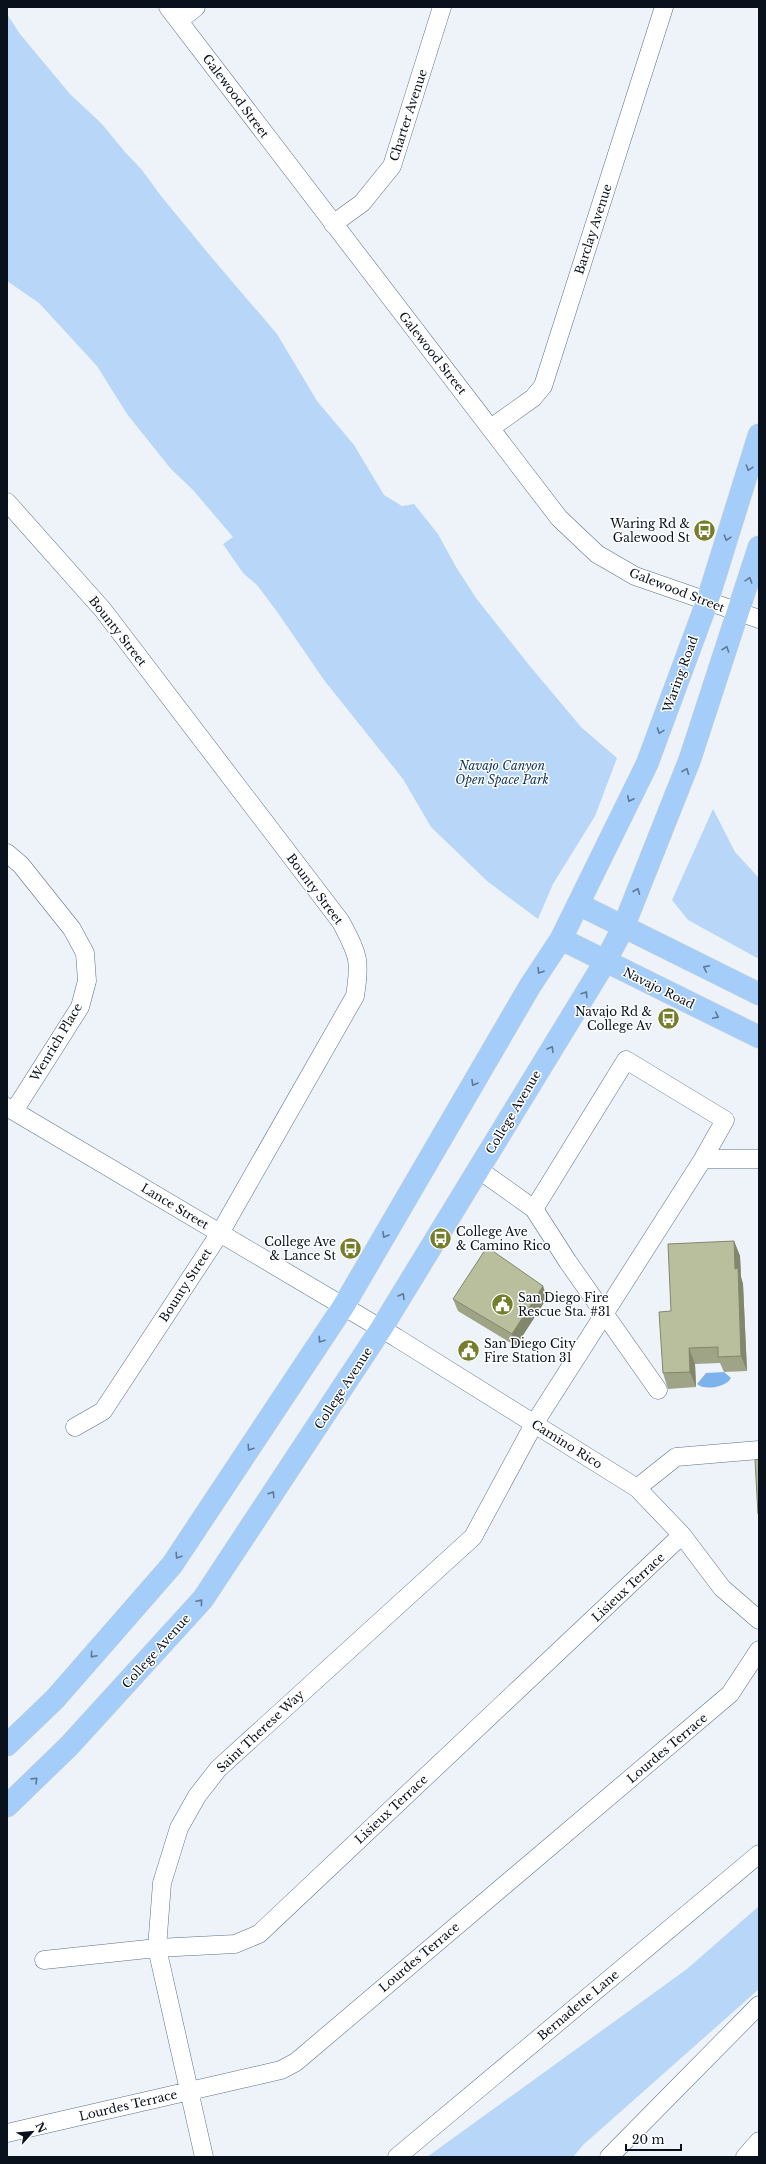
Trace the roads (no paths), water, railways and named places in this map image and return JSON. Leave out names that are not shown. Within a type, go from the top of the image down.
[{"type":"main road","name":"Waring Road","points":[[578,904],[647,764],[707,602],[759,435]]},
{"type":"main road","points":[[623,928],[690,759],[759,547]]},
{"type":"main road","points":[[7,1745],[55,1699],[172,1565],[343,1307],[530,986],[561,938],[578,904],[623,928],[759,994]]},
{"type":"main road","name":"College Avenue","points":[[7,1806],[69,1746],[203,1599],[381,1329],[606,962],[623,928]]},
{"type":"main road","name":"Navajo Road","points":[[561,938],[606,962],[759,1037]]},
{"type":"street","name":"Galewood Street","points":[[168,7],[559,518],[597,554],[635,576],[738,613],[759,619]]},
{"type":"street","points":[[179,21],[196,7]]},
{"type":"street","name":"Charter Avenue","points":[[333,224],[362,203],[392,166],[442,7]]},
{"type":"street","name":"Barclay Avenue","points":[[490,428],[532,398],[543,386],[664,7]]},
{"type":"street","name":"Bounty Street","points":[[7,502],[103,610],[341,922],[356,952],[359,968],[355,996],[220,1232],[103,1411],[75,1427]]},
{"type":"street","name":"Wenrich Place","points":[[7,853],[20,865],[72,929],[85,953],[87,981],[80,1007],[10,1109]]},
{"type":"street","name":"Saint Therese Way","points":[[204,2157],[157,1948],[162,1883],[179,1828],[197,1796],[223,1764],[473,1537],[534,1424],[703,1159],[725,1120],[626,1060],[534,1209]]},
{"type":"street","name":"Lance Street","points":[[10,1109],[220,1232],[343,1307]]},
{"type":"street","points":[[703,1159],[759,1159]]},
{"type":"street","points":[[478,1169],[534,1209],[568,1262],[658,1390]]},
{"type":"street","name":"Camino Rico","points":[[343,1307],[638,1488],[682,1536],[722,1588],[759,1620]]},
{"type":"street","points":[[638,1488],[676,1457],[759,1450]]},
{"type":"street","name":"Lisieux Terrace","points":[[44,1960],[157,1948],[235,1944],[259,1934],[682,1536]]},
{"type":"street","name":"Lourdes Terrace","points":[[7,2133],[282,2070],[296,2062],[730,1694],[759,1650]]},
{"type":"street","name":"Bernadette Lane","points":[[397,2157],[759,1854]]},
{"type":"street","points":[[609,2157],[759,2005]]},
{"type":"street","points":[[745,2157],[759,2141]]},
{"type":"water","points":[[724,1372],[731,1378],[725,1384],[710,1388],[697,1384],[706,1373]]},
{"type":"place","name":"Waring Rd & Galewood St","points":[[705,530]]},
{"type":"place","name":"Navajo Rd & College Av","points":[[668,1018]]},
{"type":"place","name":"College Ave & Camino Rico","points":[[441,1238]]},
{"type":"place","name":"College Ave & Lance St","points":[[351,1248]]},
{"type":"place","name":"San Diego Fire Rescue Sta. #31","points":[[502,1304]]},
{"type":"place","name":"San Diego City Fire Station 31","points":[[468,1350]]},
{"type":"park label","name":"Navajo Canyon Open Space Park","points":[[502,772]]}]
